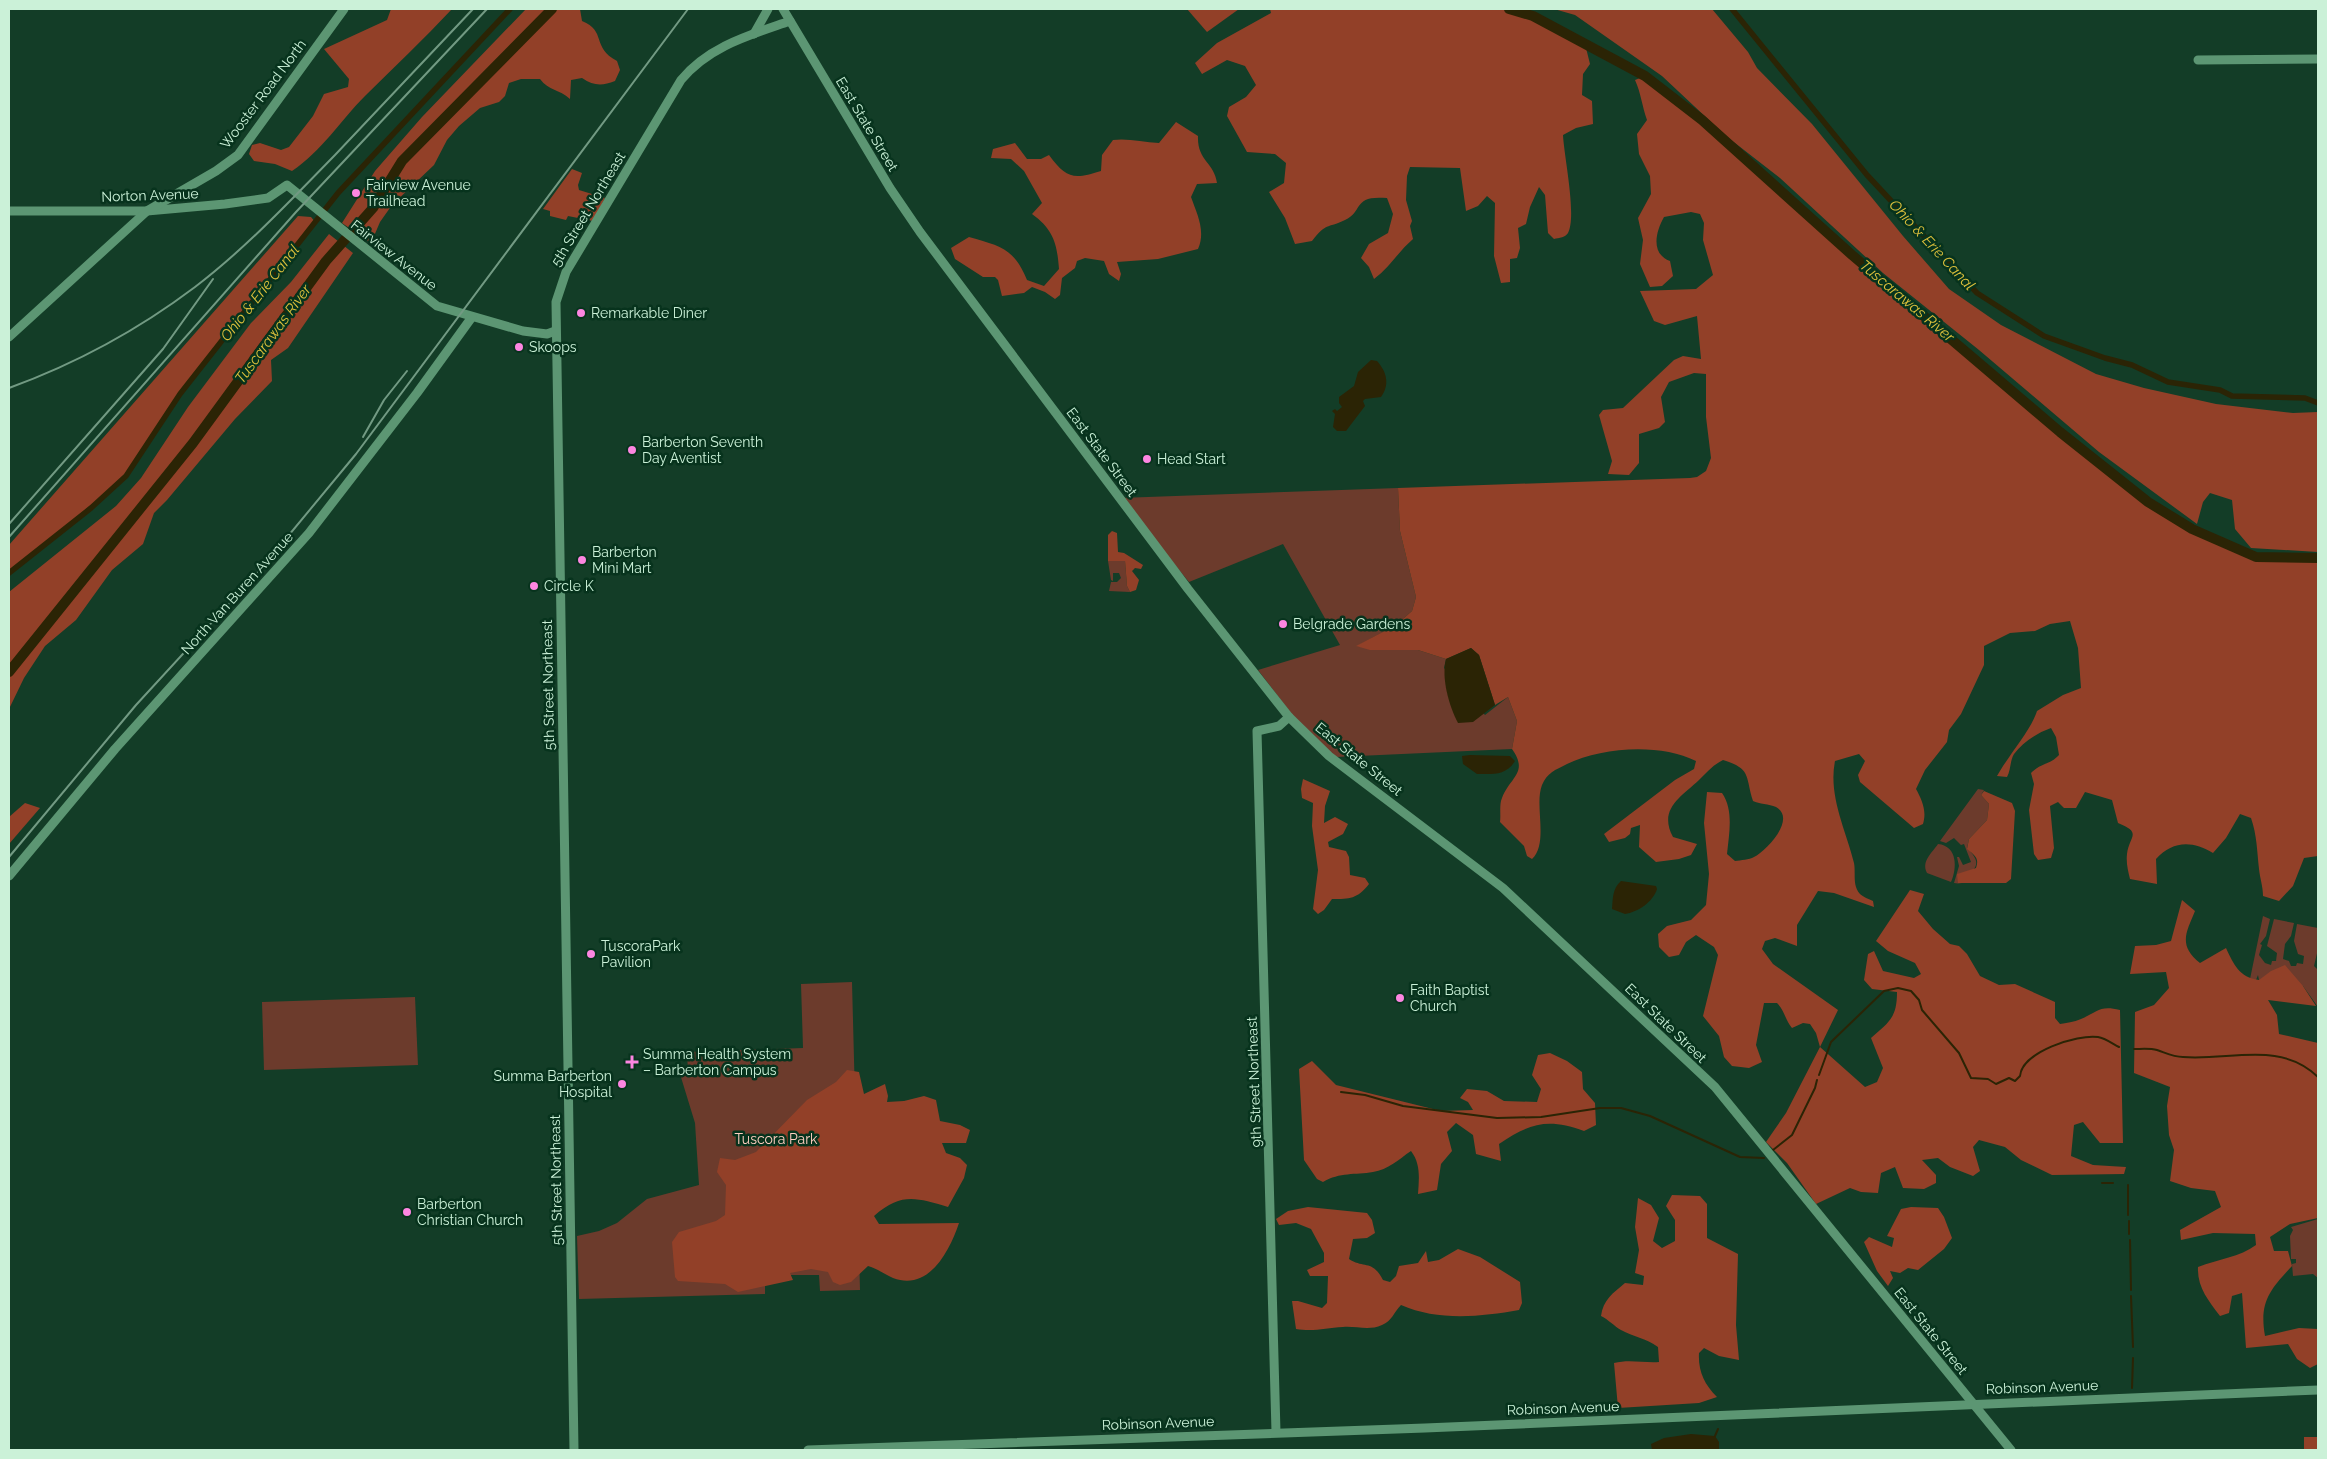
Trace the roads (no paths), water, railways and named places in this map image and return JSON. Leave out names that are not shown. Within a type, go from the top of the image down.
[{"type":"street","name":"Wooster Road North","points":[[9,337],[147,211],[216,171],[238,155],[344,9]]},
{"type":"street","points":[[754,34],[768,9]]},
{"type":"street","name":"East State Street","points":[[783,9],[890,188],[920,232],[1188,589],[1289,717],[1329,756],[1510,895],[1714,1087],[2011,1450]]},
{"type":"street","name":"5th Street Northeast","points":[[574,1450],[556,302],[566,272],[681,80],[696,63],[711,52],[790,21]]},
{"type":"street","points":[[2198,60],[2318,59]]},
{"type":"street","name":"Norton Avenue","points":[[9,211],[147,211],[258,201],[275,195],[287,185]]},
{"type":"street","name":"Fairview Avenue","points":[[287,185],[346,235],[437,306],[532,332],[547,334],[555,331]]},
{"type":"street","name":"North Van Buren Avenue","points":[[9,876],[115,749],[309,533],[387,433],[472,317]]},
{"type":"street","name":"9th Street Northeast","points":[[1276,1432],[1257,731],[1279,726],[1289,717]]},
{"type":"street","name":"Robinson Avenue","points":[[808,1450],[2318,1390]]},
{"type":"waterway","name":"Ohio & Erie Canal","points":[[9,573],[91,508],[126,476],[180,394],[338,193],[510,9]]},
{"type":"waterway","name":"Tuscarawas River","points":[[9,672],[193,443],[326,261],[373,208],[402,161],[552,9]]},
{"type":"waterway","name":"Tuscarawas River","points":[[1509,9],[1533,16],[1645,76],[1702,120],[1852,255],[2060,432],[2148,502],[2192,529],[2256,557],[2318,558]]},
{"type":"waterway","name":"Ohio & Erie Canal","points":[[1732,9],[1867,175],[1977,293],[2044,336],[2105,358],[2132,365],[2168,382],[2220,390],[2232,396],[2305,398],[2318,403]]},
{"type":"waterway","points":[[1819,1075],[1831,1042],[1884,991],[1898,988],[1911,991],[1919,1000],[1922,1010],[1959,1053],[1971,1078],[1988,1079],[1996,1084],[2009,1078],[2015,1081],[2020,1076],[2023,1067],[2040,1052],[2077,1038],[2098,1037],[2119,1047]]},
{"type":"waterway","points":[[2134,1049],[2154,1049],[2173,1056],[2183,1057],[2271,1055],[2303,1066],[2318,1077]]},
{"type":"waterway","points":[[1773,1150],[1792,1135],[1817,1080]]},
{"type":"waterway","points":[[1341,1092],[1365,1095],[1403,1106],[1497,1118],[1541,1117],[1600,1108],[1621,1108],[1650,1116],[1740,1157],[1764,1158]]},
{"type":"waterway","points":[[2102,1183],[2113,1183]]},
{"type":"waterway","points":[[2128,1185],[2128,1215]]},
{"type":"waterway","points":[[2129,1221],[2129,1234]]},
{"type":"waterway","points":[[2130,1240],[2131,1290]]},
{"type":"waterway","points":[[2131,1296],[2133,1347]]},
{"type":"waterway","points":[[2132,1388],[2133,1358]]},
{"type":"waterway","points":[[1715,1436],[1718,1429]]},
{"type":"railway","points":[[9,388],[82,357],[129,332],[173,303],[214,272],[301,190],[473,9]]},
{"type":"railway","points":[[9,537],[296,212],[487,9]]},
{"type":"railway","points":[[9,857],[136,705],[260,570],[356,454],[688,9]]},
{"type":"railway","points":[[9,524],[163,349],[213,279]]},
{"type":"railway","points":[[363,437],[384,400],[407,371]]},
{"type":"place","name":"Fairview Avenue Trailhead","points":[[356,193]]},
{"type":"place","name":"Remarkable Diner","points":[[581,313]]},
{"type":"place","name":"Skoops","points":[[519,347]]},
{"type":"place","name":"Barberton Seventh Day Aventist","points":[[632,450]]},
{"type":"place","name":"Head Start","points":[[1147,459]]},
{"type":"place","name":"Barberton Mini Mart","points":[[582,560]]},
{"type":"place","name":"Circle K","points":[[534,586]]},
{"type":"place","name":"Belgrade Gardens","points":[[1283,624]]},
{"type":"place","name":"TuscoraPark Pavilion","points":[[591,954]]},
{"type":"place","name":"Faith Baptist Church","points":[[1400,998]]},
{"type":"place","name":"Summa Health System – Barberton Campus","points":[[632,1062]]},
{"type":"place","name":"Summa Barberton Hospital","points":[[622,1084]]},
{"type":"place","name":"Barberton Christian Church","points":[[407,1212]]},
{"type":"park label","name":"Tuscora Park","points":[[776,1139]]}]
